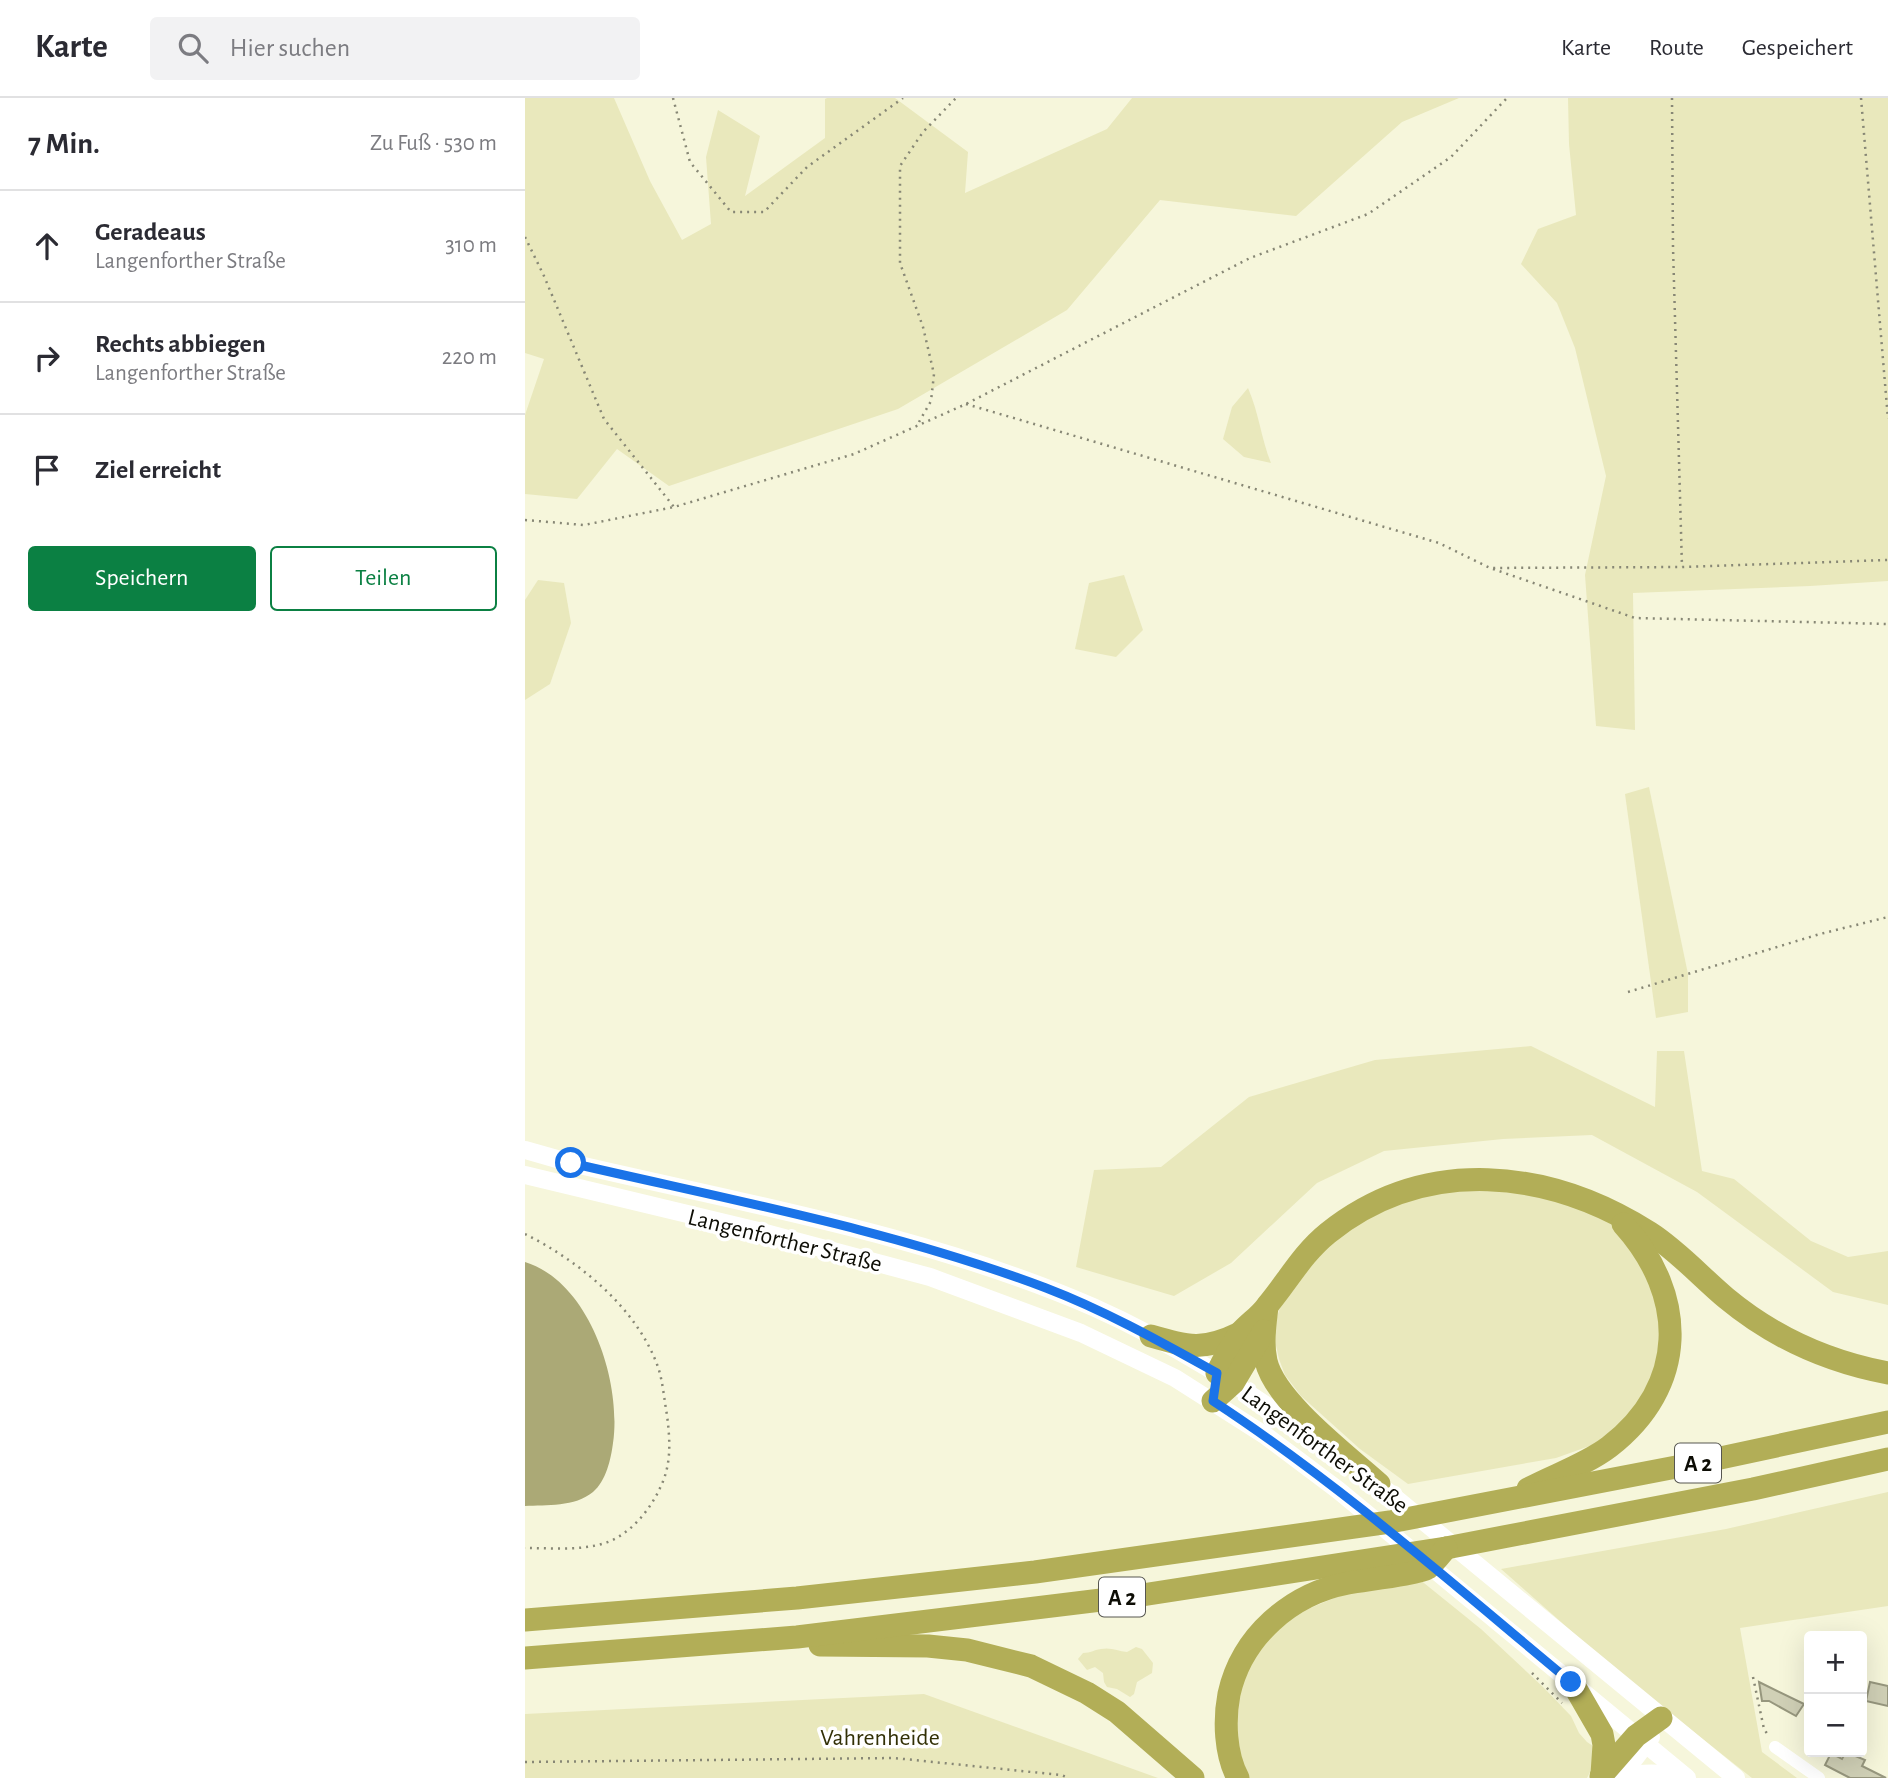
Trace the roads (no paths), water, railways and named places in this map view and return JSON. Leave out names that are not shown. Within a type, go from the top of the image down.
[{"type":"highway","points":[[1151,1336],[1184,1345],[1220,1343],[1240,1333],[1267,1307],[1300,1260],[1327,1234],[1353,1216],[1382,1200],[1414,1188],[1448,1181],[1487,1179],[1523,1182],[1585,1199],[1651,1234],[1727,1299],[1768,1328],[1827,1357],[1888,1373]]},
{"type":"highway","points":[[1507,1500],[1607,1449],[1646,1409],[1660,1384],[1671,1339],[1664,1289],[1655,1267],[1637,1240],[1611,1212]]},
{"type":"highway","points":[[1267,1307],[1264,1331],[1266,1361],[1274,1381],[1288,1401],[1379,1483]]},
{"type":"highway","points":[[1225,1378],[1264,1331]]},
{"type":"highway","points":[[1213,1401],[1225,1378],[1240,1333]]},
{"type":"highway","name":"A 2","points":[[525,1620],[797,1598],[1035,1572],[1390,1522],[1888,1422]]},
{"type":"highway","name":"A 2","points":[[525,1658],[797,1637],[1142,1595],[1446,1548],[1753,1489],[1888,1459]]},
{"type":"highway","points":[[1238,1778],[1229,1753],[1227,1703],[1240,1661],[1266,1626],[1282,1612],[1309,1596],[1344,1584],[1427,1569],[1446,1548]]},
{"type":"highway","points":[[797,1637],[824,1646],[928,1646],[967,1650],[1031,1666],[1087,1693],[1117,1712],[1193,1778]]},
{"type":"highway","points":[[1571,1682],[1602,1734],[1608,1777]]},
{"type":"highway","points":[[1608,1777],[1661,1718]]},
{"type":"main road","name":"Langenforther Straße","points":[[525,1150],[937,1250],[1047,1288],[1151,1336],[1225,1378],[1379,1483],[1736,1778]]},
{"type":"main road","name":"Langenforther Straße","points":[[525,1175],[754,1230],[930,1277],[1081,1333],[1175,1378],[1266,1436],[1338,1490],[1686,1778]]},
{"type":"main road","points":[[1608,1777],[1644,1772],[1686,1778]]},
{"type":"street","points":[[1776,1747],[1819,1778]]},
{"type":"park label","name":"Vahrenheide","points":[[880,1737]]}]
